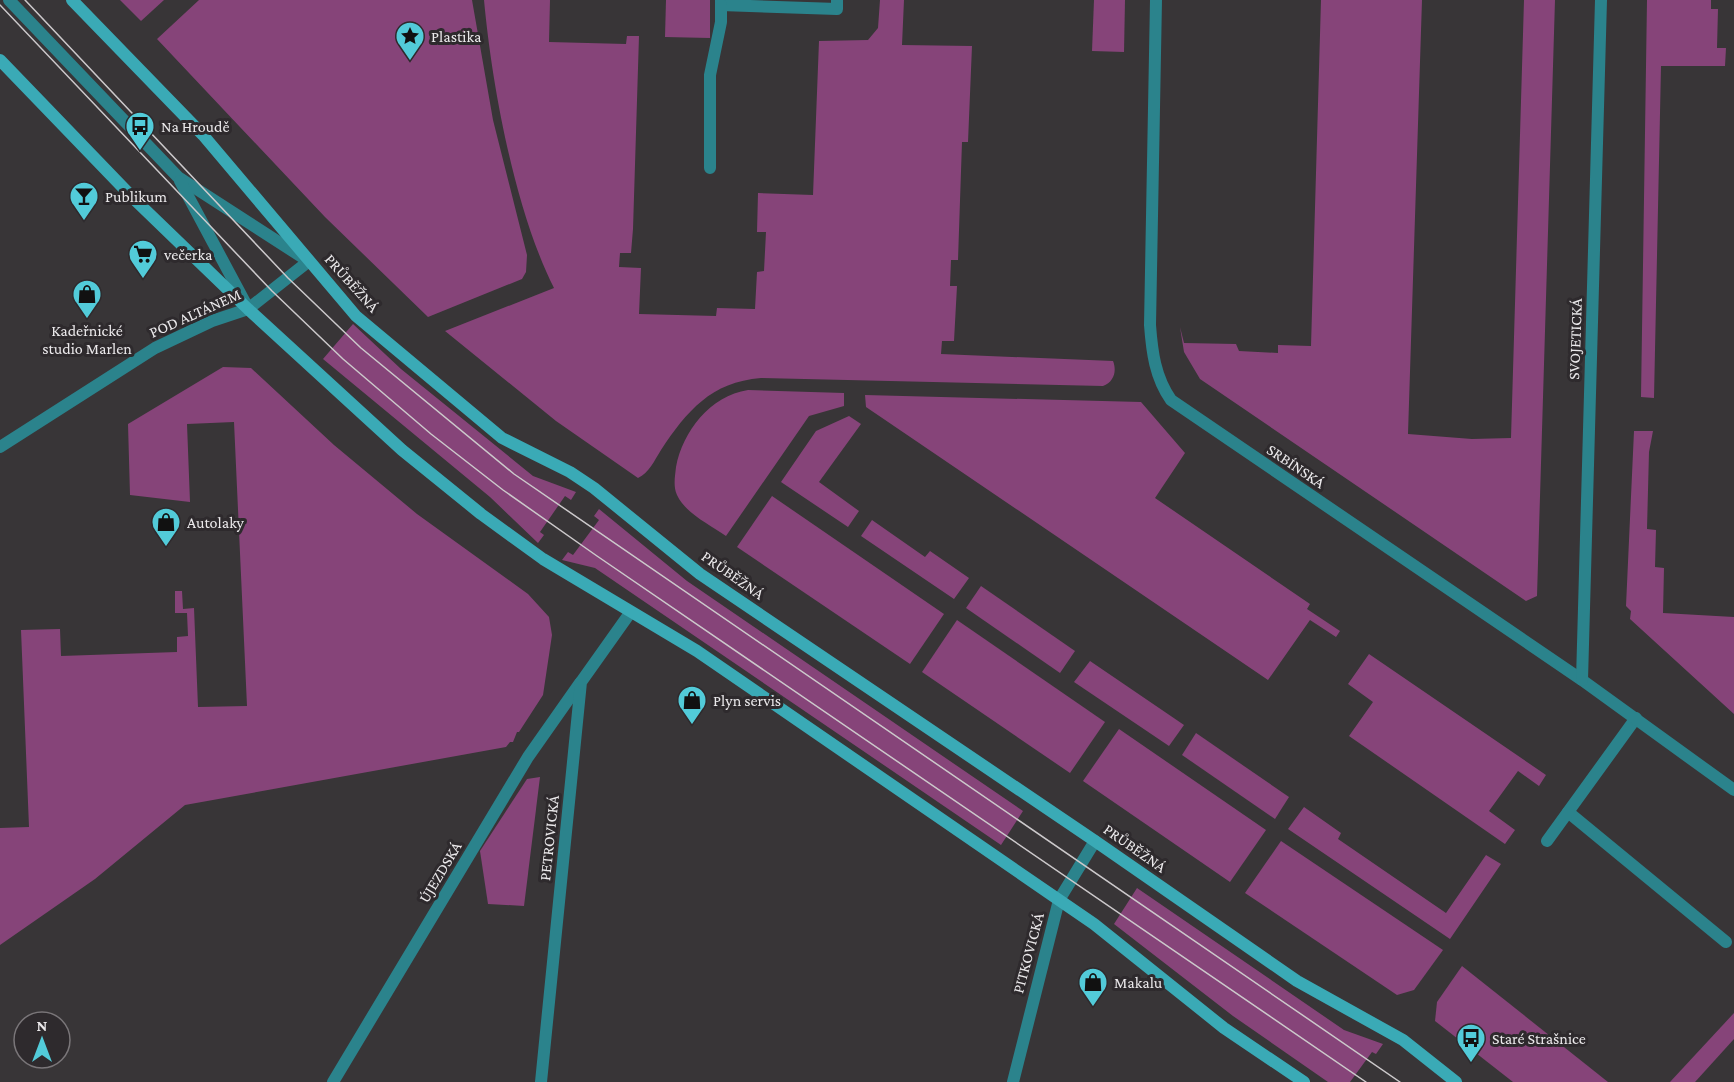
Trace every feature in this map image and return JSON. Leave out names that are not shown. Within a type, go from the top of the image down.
[{"type":"main road","name":"PRŮBĚŽNÁ","points":[[72,0],[203,135],[357,316],[502,438],[570,472],[594,488],[700,574],[1095,841],[1297,981],[1403,1040],[1456,1082]]},
{"type":"main road","points":[[0,60],[134,198],[248,309],[402,450],[481,514],[543,559],[697,651],[1059,900],[1224,1028],[1304,1082]]},
{"type":"street","points":[[9,0],[178,177],[309,261]]},
{"type":"street","points":[[710,168],[710,75],[721,22],[721,3],[837,9],[837,0]]},
{"type":"street","name":"SRBÍNSKÁ","points":[[1156,0],[1150,325],[1152,352],[1163,388],[1180,408],[1582,680],[1734,790]]},
{"type":"street","name":"SVOJETICKÁ","points":[[1582,680],[1602,0]]},
{"type":"street","points":[[178,177],[248,309]]},
{"type":"street","name":"POD ALTÁNEM","points":[[0,447],[155,348],[212,321],[248,309],[309,261]]},
{"type":"street","name":"PETROVICKÁ","points":[[541,1082],[581,682],[630,613]]},
{"type":"street","name":"ÚJEZDSKÁ","points":[[333,1082],[528,757],[581,682]]},
{"type":"street","points":[[1547,841],[1636,718]]},
{"type":"street","points":[[1568,812],[1726,942]]},
{"type":"street","name":"PITKOVICKÁ","points":[[1012,1082],[1059,900],[1095,841]]},
{"type":"shaded area","points":[[120,0],[164,0],[141,21]]},
{"type":"shaded area","points":[[199,0],[472,0],[493,120],[527,255],[526,272],[522,279],[428,317],[325,217],[157,39]]},
{"type":"shaded area","points":[[484,0],[550,0],[549,42],[626,44],[627,36],[639,36],[631,253],[620,253],[619,267],[641,268],[639,314],[716,316],[717,308],[755,309],[757,272],[764,271],[766,232],[757,232],[758,193],[813,195],[819,41],[868,40],[878,28],[880,0],[904,0],[902,45],[972,46],[968,142],[962,142],[958,260],[951,260],[950,286],[957,286],[954,341],[942,341],[941,354],[1113,361],[1112,379],[1103,386],[761,378],[743,381],[714,392],[691,411],[648,470],[638,478],[556,421],[445,331],[554,288],[528,223],[507,147],[499,109]]},
{"type":"shaded area","points":[[666,0],[710,0],[710,38],[665,37]]},
{"type":"shaded area","points":[[1094,0],[1125,0],[1124,52],[1092,51]]},
{"type":"shaded area","points":[[1321,0],[1422,0],[1408,434],[1472,439],[1511,438],[1524,0],[1555,0],[1537,596],[1526,601],[1200,379],[1184,352],[1180,327],[1184,343],[1236,344],[1239,351],[1278,353],[1278,345],[1311,346]]},
{"type":"shaded area","points":[[1647,0],[1711,0],[1711,9],[1718,9],[1717,48],[1726,48],[1725,66],[1661,66],[1654,398],[1641,397]]},
{"type":"shaded area","points":[[353,324],[401,369],[533,476],[576,492],[571,500],[565,496],[540,532],[544,535],[538,543],[490,497],[323,359]]},
{"type":"shaded area","points":[[223,367],[251,368],[334,445],[417,514],[528,594],[549,617],[552,635],[543,695],[517,732],[513,742],[506,747],[185,805],[95,879],[0,945],[0,828],[29,827],[21,630],[60,629],[61,656],[177,652],[177,637],[188,636],[187,613],[175,613],[175,591],[182,591],[183,609],[194,608],[198,707],[247,706],[234,422],[187,424],[190,502],[130,495],[128,424]]},
{"type":"shaded area","points":[[748,390],[844,393],[844,406],[809,416],[726,536],[705,523],[681,502],[675,488],[676,467],[685,441],[700,417],[722,400]]},
{"type":"shaded area","points":[[865,395],[1141,402],[1185,453],[1155,498],[1310,604],[1307,609],[1340,631],[1336,637],[1310,620],[1268,680],[866,407]]},
{"type":"shaded area","points":[[849,416],[861,424],[819,482],[859,511],[848,527],[781,482],[816,431]]},
{"type":"shaded area","points":[[1634,431],[1653,431],[1649,452],[1647,529],[1656,530],[1655,567],[1664,568],[1663,613],[1734,617],[1734,714],[1630,619],[1631,611],[1626,606]]},
{"type":"shaded area","points":[[772,496],[944,614],[910,664],[737,547]]},
{"type":"shaded area","points":[[599,509],[687,581],[1023,811],[1001,845],[595,568],[562,560],[568,552],[573,555],[599,520],[594,516]]},
{"type":"shaded area","points":[[872,520],[925,557],[930,551],[969,578],[954,599],[861,536]]},
{"type":"shaded area","points":[[981,586],[1075,651],[1060,673],[966,608]]},
{"type":"shaded area","points":[[957,620],[1105,722],[1070,773],[922,672]]},
{"type":"shaded area","points":[[1369,654],[1546,775],[1539,786],[1518,771],[1489,811],[1515,830],[1505,844],[1349,736],[1373,702],[1348,684]]},
{"type":"shaded area","points":[[1090,661],[1184,725],[1169,746],[1074,682]]},
{"type":"shaded area","points":[[1119,729],[1266,830],[1230,882],[1083,781]]},
{"type":"shaded area","points":[[1196,733],[1289,797],[1275,819],[1182,755]]},
{"type":"shaded area","points":[[540,777],[524,906],[488,904],[480,851],[527,779]]},
{"type":"shaded area","points":[[1304,807],[1341,833],[1338,839],[1446,913],[1486,855],[1501,864],[1450,939],[1288,829]]},
{"type":"shaded area","points":[[1281,841],[1443,950],[1414,990],[1397,995],[1245,893]]},
{"type":"shaded area","points":[[1137,888],[1344,1030],[1383,1044],[1376,1054],[1372,1052],[1350,1082],[1328,1082],[1233,1016],[1114,924]]},
{"type":"shaded area","points":[[1462,966],[1608,1082],[1513,1082],[1435,1021],[1437,1002]]},
{"type":"shaded area","points":[[1734,1013],[1734,1039],[1695,1082],[1670,1082]]},
{"type":"tram line","points":[[25,0],[288,278],[361,348],[514,474],[1400,1082]]},
{"type":"tram line","points":[[0,5],[272,291],[343,359],[431,434],[503,490],[597,556],[1366,1082]]},
{"type":"place","name":"Plastika","points":[[410,62]]},
{"type":"place","name":"Na Hroudě","points":[[140,152]]},
{"type":"place","name":"Publikum","points":[[84,222]]},
{"type":"place","name":"večerka","points":[[143,280]]},
{"type":"place","name":"Kadeřnické studio Marlen","points":[[87,320]]},
{"type":"place","name":"Autolaky","points":[[166,548]]},
{"type":"place","name":"Plyn servis","points":[[692,726]]},
{"type":"place","name":"Makalu","points":[[1093,1008]]},
{"type":"place","name":"Staré Strašnice","points":[[1471,1064]]}]
